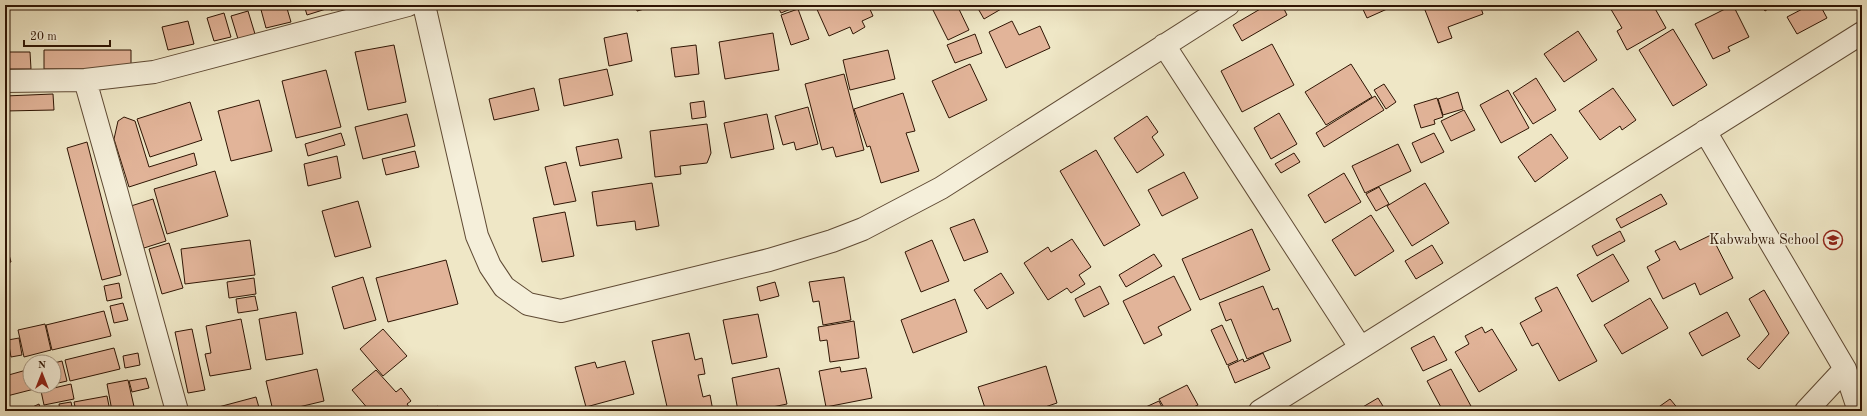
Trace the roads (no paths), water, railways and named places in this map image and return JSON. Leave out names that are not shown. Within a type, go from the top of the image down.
[{"type":"street","points":[[5,81],[85,80],[154,72],[408,5]]},
{"type":"street","points":[[424,5],[477,236],[488,260],[504,287],[528,304],[561,311],[769,260],[832,241],[863,229],[941,188],[1228,5]]},
{"type":"street","points":[[1260,411],[1862,33]]},
{"type":"street","points":[[1164,45],[1360,347]]},
{"type":"street","points":[[85,80],[177,411]]},
{"type":"street","points":[[1705,132],[1845,369],[1859,411]]},
{"type":"street","points":[[1806,411],[1845,369]]},
{"type":"place","name":"Kabwabwa School","points":[[1833,240]]}]
